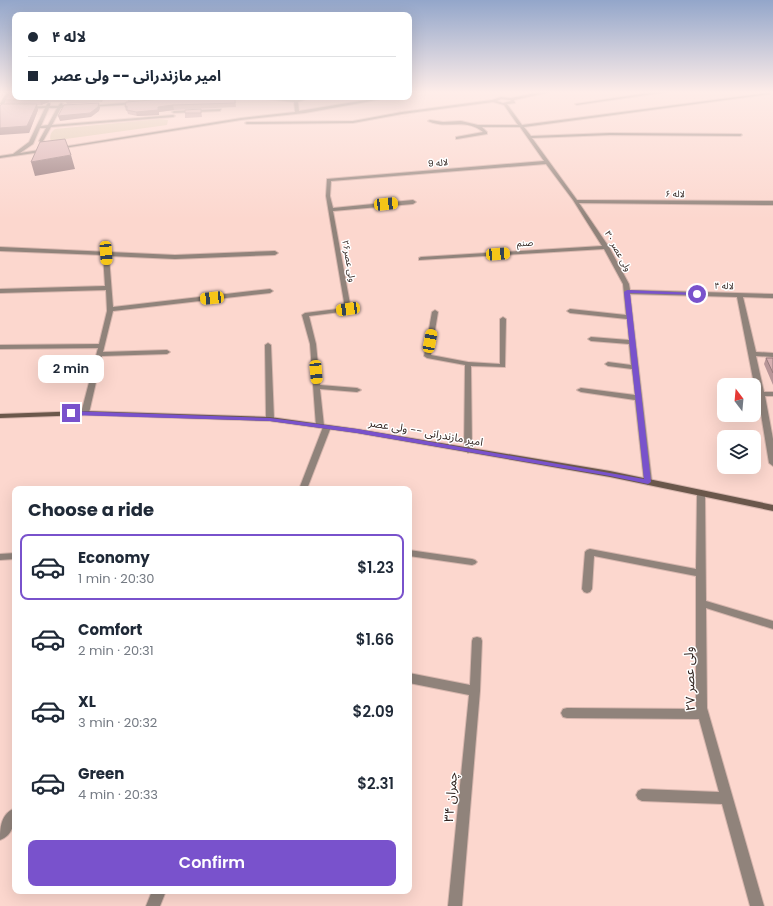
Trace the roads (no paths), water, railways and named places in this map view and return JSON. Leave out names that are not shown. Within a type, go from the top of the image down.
[{"type":"main road","name":"امیر مازندرانی -- ولی عصر","points":[[0,416],[85,413],[270,420],[324,427],[610,474],[773,508]]},
{"type":"street","points":[[14,155],[31,143],[35,134]]},
{"type":"street","points":[[45,134],[41,142],[53,149]]},
{"type":"street","points":[[0,157],[147,134]]},
{"type":"street","points":[[457,138],[479,134]]},
{"type":"street","name":"ولی عصر ۳۰","points":[[529,134],[606,247],[626,284],[648,482]]},
{"type":"street","points":[[531,137],[603,134]]},
{"type":"street","points":[[646,134],[740,135]]},
{"type":"street","name":"لاله 9","points":[[329,180],[548,162]]},
{"type":"street","name":"ولی عصر۲۶","points":[[324,427],[317,387],[313,344],[305,315],[348,309],[328,196],[329,180]]},
{"type":"street","name":"لاله ۶","points":[[576,201],[773,203]]},
{"type":"street","points":[[331,210],[413,202]]},
{"type":"street","name":"صنم","points":[[421,259],[606,247]]},
{"type":"street","points":[[0,249],[175,257],[275,253]]},
{"type":"street","points":[[85,413],[110,309],[106,253]]},
{"type":"street","points":[[0,291],[108,288]]},
{"type":"street","points":[[110,309],[270,291]]},
{"type":"street","name":"لاله ۴","points":[[627,292],[773,296]]},
{"type":"street","points":[[740,295],[757,378]]},
{"type":"street","points":[[570,311],[630,317]]},
{"type":"street","points":[[435,312],[427,356],[468,364],[503,366],[503,319]]},
{"type":"street","points":[[591,339],[632,342]]},
{"type":"street","points":[[268,345],[270,420]]},
{"type":"street","points":[[0,347],[101,346]]},
{"type":"street","points":[[100,354],[167,352]]},
{"type":"street","points":[[752,354],[773,355]]},
{"type":"street","points":[[468,364],[468,450]]},
{"type":"street","points":[[608,364],[635,367]]},
{"type":"street","points":[[317,387],[357,390]]},
{"type":"street","points":[[581,390],[638,398]]},
{"type":"street","points":[[761,394],[773,394]]},
{"type":"street","points":[[761,399],[773,463]]},
{"type":"street","points":[[304,486],[324,427]]},
{"type":"street","name":"ولی عصر ۲۷","points":[[701,493],[701,708],[757,906]]},
{"type":"street","points":[[587,589],[590,552],[701,573]]},
{"type":"street","points":[[412,553],[472,562]]},
{"type":"street","points":[[0,557],[12,556]]},
{"type":"street","points":[[701,602],[773,625]]},
{"type":"street","name":"چمران ۳۴","points":[[454,906],[475,691],[477,641]]},
{"type":"street","points":[[412,679],[475,691]]},
{"type":"street","points":[[567,713],[703,714]]},
{"type":"street","points":[[642,795],[726,798]]},
{"type":"street","points":[[0,834],[12,818]]},
{"type":"street","points":[[153,906],[158,894]]}]
